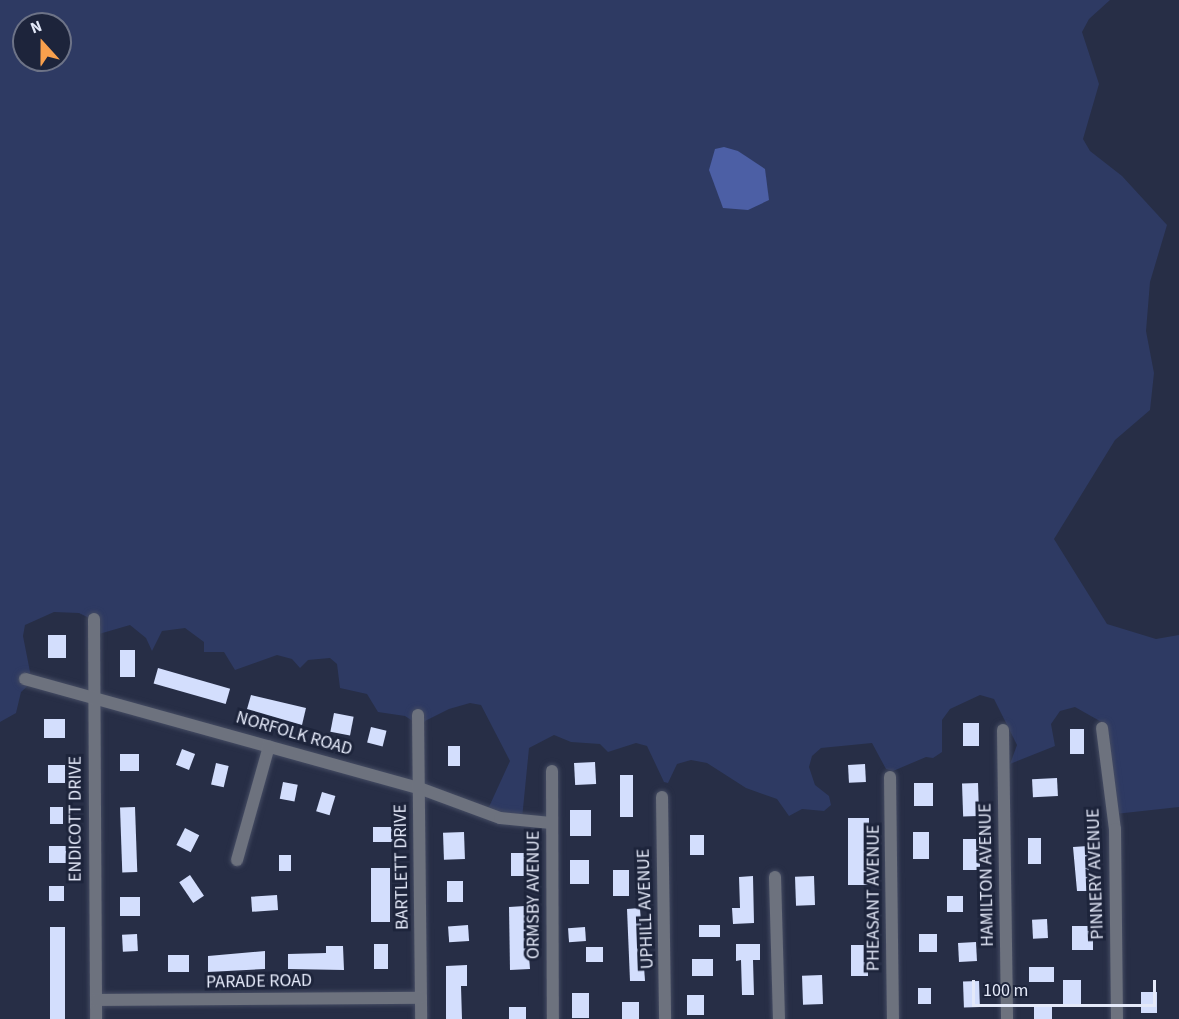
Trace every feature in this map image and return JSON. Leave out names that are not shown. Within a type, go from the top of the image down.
[{"type":"street","name":"ENDICOTT DRIVE","points":[[94,619],[92,697],[96,1019]]},
{"type":"street","name":"NORFOLK ROAD","points":[[25,679],[419,788],[500,818],[551,823]]},
{"type":"street","name":"BARTLETT DRIVE","points":[[418,715],[421,1019]]},
{"type":"street","name":"PINNERY AVENUE","points":[[1102,728],[1115,829],[1117,1019]]},
{"type":"street","name":"HAMILTON AVENUE","points":[[1003,730],[1007,1019]]},
{"type":"street","points":[[237,860],[268,746]]},
{"type":"street","name":"ORMSBY AVENUE","points":[[552,771],[553,1019]]},
{"type":"street","name":"PHEASANT AVENUE","points":[[890,777],[892,1019]]},
{"type":"street","name":"UPHILL AVENUE","points":[[662,797],[665,1019]]},
{"type":"street","points":[[775,877],[779,1019]]},
{"type":"street","name":"PARADE ROAD","points":[[96,1000],[421,998]]},
{"type":"shaded area","points":[[0,0],[1110,0],[1089,19],[1082,32],[1099,84],[1083,139],[1090,151],[1122,176],[1167,225],[1150,282],[1146,331],[1154,373],[1150,410],[1115,440],[1054,539],[1107,624],[1156,639],[1179,635],[1179,807],[1115,814],[1105,724],[1075,707],[1060,711],[1051,724],[1055,746],[1010,764],[1017,745],[994,699],[980,695],[950,709],[942,720],[942,752],[933,758],[926,757],[893,771],[886,769],[872,743],[821,748],[812,756],[809,767],[815,785],[829,796],[831,805],[824,811],[802,809],[789,816],[777,799],[746,788],[707,763],[691,760],[677,764],[668,783],[664,782],[647,746],[636,743],[608,752],[600,744],[571,742],[554,735],[529,748],[522,819],[488,809],[510,761],[481,705],[470,703],[449,709],[425,721],[422,727],[405,716],[378,712],[367,694],[340,688],[337,664],[330,658],[308,660],[300,668],[292,659],[277,655],[235,670],[224,652],[204,652],[204,642],[185,628],[162,631],[152,651],[146,638],[130,625],[99,634],[91,619],[79,613],[54,612],[25,625],[23,636],[32,682],[21,692],[16,713],[0,722]],"holes":[[[738,151],[753,163],[724,208]]]},
{"type":"shaded area","points":[[724,147],[738,151],[765,169],[769,200],[748,210],[723,208],[709,170],[715,149]]},
{"type":"building","points":[[48,635],[66,635],[66,658],[48,658]]},
{"type":"building","points":[[120,650],[135,650],[135,677],[120,677]]},
{"type":"building","points":[[158,668],[230,689],[226,704],[154,683]]},
{"type":"building","points":[[251,695],[306,708],[302,725],[247,709]]},
{"type":"building","points":[[334,713],[354,717],[350,735],[330,732]]},
{"type":"building","points":[[44,719],[65,719],[65,738],[44,738]]},
{"type":"building","points":[[963,723],[979,723],[979,746],[963,746]]},
{"type":"building","points":[[371,727],[387,731],[383,746],[367,743]]},
{"type":"building","points":[[1070,729],[1084,729],[1084,754],[1070,754]]},
{"type":"building","points":[[448,746],[460,746],[460,766],[448,766]]},
{"type":"building","points":[[182,749],[195,754],[189,770],[176,765]]},
{"type":"building","points":[[120,754],[139,754],[139,771],[120,771]]},
{"type":"building","points":[[595,762],[596,784],[575,785],[574,763]]},
{"type":"building","points":[[216,763],[229,766],[224,787],[211,784]]},
{"type":"building","points":[[865,764],[866,782],[849,783],[848,765]]},
{"type":"building","points":[[48,765],[65,765],[65,783],[48,783]]},
{"type":"building","points":[[620,775],[633,775],[633,817],[620,817]]},
{"type":"building","points":[[1057,778],[1058,796],[1033,797],[1032,779]]},
{"type":"building","points":[[283,782],[298,785],[294,802],[280,799]]},
{"type":"building","points":[[914,783],[933,783],[933,806],[914,806]]},
{"type":"building","points":[[978,783],[979,816],[963,817],[962,784]]},
{"type":"building","points":[[322,792],[335,796],[330,815],[316,811]]},
{"type":"building","points":[[50,807],[63,807],[63,824],[50,824]]},
{"type":"building","points":[[135,807],[137,872],[122,872],[120,808]]},
{"type":"building","points":[[570,810],[591,810],[591,836],[570,836]]},
{"type":"building","points":[[848,818],[869,818],[869,885],[848,885]]},
{"type":"building","points":[[373,827],[395,827],[395,842],[373,842]]},
{"type":"building","points":[[185,828],[199,835],[191,852],[176,845]]},
{"type":"building","points":[[464,832],[465,859],[444,860],[443,833]]},
{"type":"building","points":[[913,832],[929,832],[929,859],[913,859]]},
{"type":"building","points":[[690,835],[704,835],[704,855],[690,855]]},
{"type":"building","points":[[1028,838],[1041,838],[1041,864],[1028,864]]},
{"type":"building","points":[[963,839],[980,839],[980,870],[963,870]]},
{"type":"building","points":[[49,846],[66,846],[66,863],[49,863]]},
{"type":"building","points":[[1088,846],[1089,877],[1095,877],[1096,891],[1077,891],[1073,847]]},
{"type":"building","points":[[511,853],[534,853],[534,876],[511,876]]},
{"type":"building","points":[[279,855],[291,855],[291,871],[279,871]]},
{"type":"building","points":[[570,860],[589,860],[589,884],[570,884]]},
{"type":"building","points":[[371,868],[390,868],[390,922],[371,922]]},
{"type":"building","points":[[613,870],[629,870],[629,896],[613,896]]},
{"type":"building","points":[[190,875],[204,896],[193,903],[179,882]]},
{"type":"building","points":[[753,876],[754,923],[733,924],[732,908],[740,908],[739,877]]},
{"type":"building","points":[[814,876],[815,905],[796,906],[795,877]]},
{"type":"building","points":[[447,881],[463,881],[463,902],[447,902]]},
{"type":"building","points":[[49,886],[64,886],[64,901],[49,901]]},
{"type":"building","points":[[277,895],[278,910],[252,912],[251,897]]},
{"type":"building","points":[[947,896],[963,896],[963,912],[947,912]]},
{"type":"building","points":[[120,897],[140,897],[140,916],[120,916]]},
{"type":"building","points":[[525,906],[530,969],[510,970],[509,907]]},
{"type":"building","points":[[640,908],[645,981],[630,981],[627,909]]},
{"type":"building","points":[[1047,919],[1048,938],[1033,939],[1032,920]]},
{"type":"building","points":[[468,925],[469,941],[449,942],[448,926]]},
{"type":"building","points":[[699,925],[720,925],[720,937],[699,937]]},
{"type":"building","points":[[1072,926],[1093,926],[1093,950],[1072,950]]},
{"type":"building","points":[[50,927],[65,927],[65,1019],[50,1019]]},
{"type":"building","points":[[585,927],[586,941],[569,942],[568,928]]},
{"type":"building","points":[[137,934],[138,951],[123,952],[122,935]]},
{"type":"building","points":[[919,934],[937,934],[937,952],[919,952]]},
{"type":"building","points":[[976,942],[977,961],[959,962],[958,943]]},
{"type":"building","points":[[374,944],[388,944],[388,969],[374,969]]},
{"type":"building","points":[[736,944],[760,944],[760,960],[753,960],[754,995],[742,995],[741,960],[736,961]]},
{"type":"building","points":[[851,945],[868,945],[868,976],[851,976]]},
{"type":"building","points":[[326,946],[343,946],[344,970],[288,969],[288,954],[326,953]]},
{"type":"building","points":[[586,947],[603,947],[603,962],[586,962]]},
{"type":"building","points":[[265,951],[265,969],[208,972],[208,956]]},
{"type":"building","points":[[168,955],[189,955],[189,972],[168,972]]},
{"type":"building","points":[[692,959],[713,959],[713,976],[692,976]]},
{"type":"building","points":[[467,965],[467,986],[461,986],[462,1019],[446,1019],[446,966]]},
{"type":"building","points":[[1029,967],[1054,967],[1054,982],[1029,982]]},
{"type":"building","points":[[822,975],[823,1004],[803,1005],[802,976]]},
{"type":"building","points":[[1063,980],[1081,980],[1081,1007],[1063,1007]]},
{"type":"building","points":[[979,981],[980,1007],[964,1008],[963,982]]},
{"type":"building","points":[[918,988],[931,988],[931,1004],[918,1004]]},
{"type":"building","points":[[1141,992],[1157,992],[1157,1013],[1141,1013]]},
{"type":"building","points":[[572,993],[589,993],[589,1018],[572,1018]]},
{"type":"building","points":[[687,995],[704,995],[704,1015],[687,1015]]},
{"type":"building","points":[[622,1002],[639,1002],[639,1019],[622,1019]]},
{"type":"building","points":[[1034,1006],[1052,1006],[1052,1019],[1034,1019]]},
{"type":"building","points":[[509,1007],[526,1007],[526,1019],[509,1019]]}]
